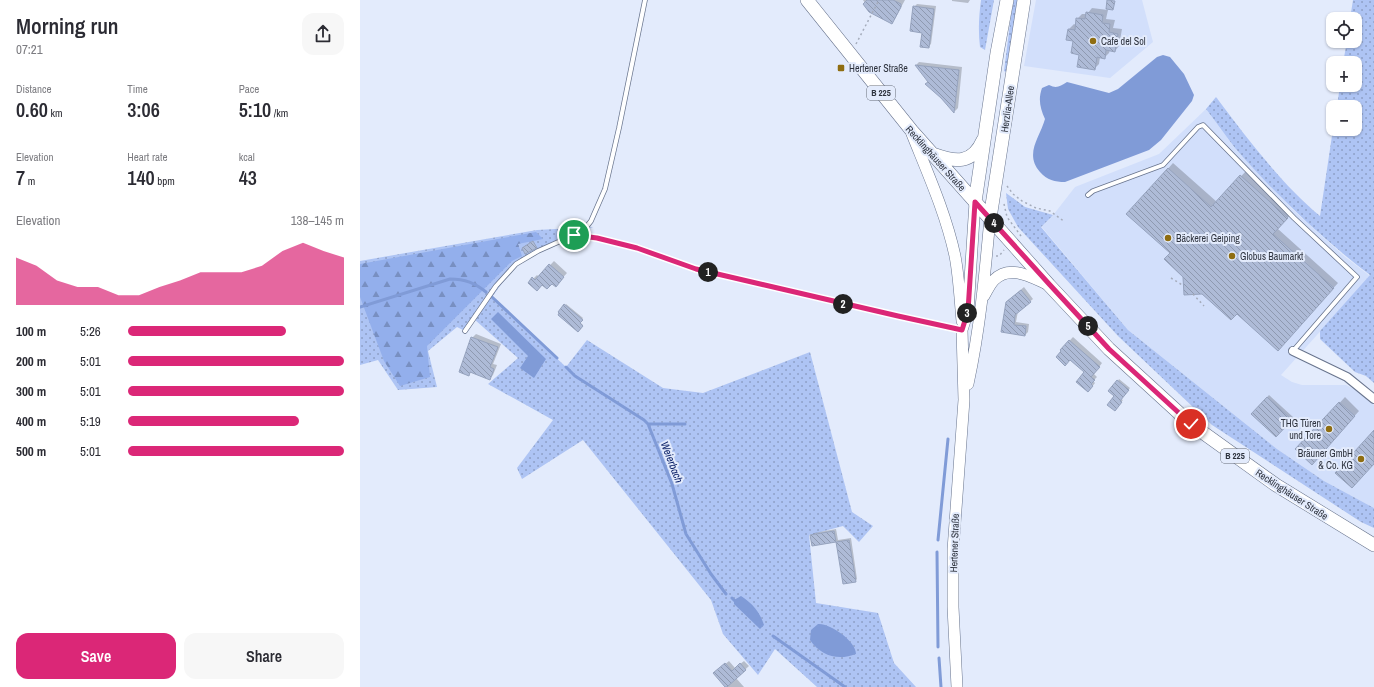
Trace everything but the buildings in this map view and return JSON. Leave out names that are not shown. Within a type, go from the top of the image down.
[{"type":"main road","name":"Recklinghäuser Straße","points":[[808,0],[930,153],[1109,349],[1191,424],[1276,486],[1374,545]]},
{"type":"main road","name":"Herzlia-Allee","points":[[975,202],[987,130],[997,53],[1007,0]]},
{"type":"main road","name":"Herzlia-Allee","points":[[990,218],[1024,0]]},
{"type":"main road","points":[[930,153],[950,160],[962,160],[974,153],[987,130]]},
{"type":"main road","points":[[912,131],[950,235],[955,257],[962,330]]},
{"type":"main road","name":"Hertener Straße","points":[[957,687],[953,607],[953,550],[964,400],[962,330],[968,311],[975,202]]},
{"type":"main road","name":"Hertener Straße","points":[[964,400],[976,348],[983,298],[990,218]]},
{"type":"main road","points":[[983,298],[995,279],[1005,273],[1016,272],[1050,285]]},
{"type":"street","points":[[1292,351],[1347,377],[1374,399]]},
{"type":"lane","points":[[466,331],[496,286],[516,264],[538,251],[583,231],[591,221],[605,190],[645,0]]},
{"type":"lane","points":[[1088,195],[1093,191],[1163,165],[1198,127],[1203,125],[1294,218],[1357,277],[1292,351]]},
{"type":"path","points":[[850,54],[860,38],[879,0]]},
{"type":"path","points":[[1005,182],[1013,194],[1022,201],[1036,208],[1050,211],[1066,222]]},
{"type":"path","points":[[574,235],[597,238],[637,248],[696,269],[962,330]]},
{"type":"path","points":[[1171,278],[1184,286]]},
{"type":"path","points":[[1193,294],[1204,306]]},
{"type":"shaded area","points":[[981,0],[994,0],[985,50],[980,47],[979,41]]},
{"type":"shaded area","points":[[1013,0],[1018,0],[1006,72],[1004,71]]},
{"type":"shaded area","points":[[1036,0],[1142,0],[1153,42],[1110,78],[1024,66]]},
{"type":"shaded area","points":[[1353,0],[1374,0],[1374,383],[1366,376],[1355,372],[1320,339],[1320,331],[1370,275],[1317,231],[1266,182],[1235,148],[1206,109],[1216,97],[1278,175],[1320,216],[1332,136],[1362,136],[1362,100],[1338,100],[1339,92],[1362,92],[1362,56],[1344,56],[1346,48],[1362,48],[1362,12],[1351,12]]},
{"type":"shaded area","points":[[1163,55],[1170,57],[1184,74],[1194,95],[1192,101],[1161,140],[1149,150],[1065,182],[1051,180],[1040,172],[1035,165],[1033,152],[1045,119],[1040,104],[1042,88],[1049,85],[1054,87],[1067,82],[1109,93],[1118,89],[1157,57]]},
{"type":"shaded area","points":[[1206,109],[1234,147],[1292,209],[1344,256],[1370,276],[1281,375],[1292,382],[1302,385],[1346,385],[1358,391],[1374,405],[1374,508],[1324,481],[1277,449],[1128,330],[1041,226],[1054,214],[1075,187],[1159,154]]},
{"type":"shaded area","points":[[1006,193],[1025,207],[1053,215],[1041,227],[1128,330],[1277,449],[1324,481],[1374,508],[1374,528],[1361,522],[1212,425],[1118,336],[1018,227],[1008,209]]},
{"type":"shaded area","points":[[593,227],[516,264],[492,297],[566,367],[587,340],[663,388],[703,393],[810,352],[852,512],[873,526],[859,542],[843,526],[809,535],[816,603],[878,613],[894,663],[916,687],[817,687],[775,649],[758,675],[723,634],[711,600],[583,440],[522,479],[517,468],[553,420],[488,384],[518,358],[474,319],[465,331],[457,327],[428,351],[437,387],[398,390],[378,360],[360,365],[360,261],[537,230]]},
{"type":"shaded area","points":[[498,312],[546,359],[534,378],[520,368],[528,356],[491,319]]},
{"type":"shaded area","points":[[741,596],[758,612],[764,625],[760,629],[734,604],[734,600]]},
{"type":"shaded area","points":[[818,624],[829,626],[842,634],[852,644],[856,654],[836,657],[830,656],[819,650],[810,640],[811,630]]},
{"type":"green space","points":[[536,232],[543,239],[518,244],[522,256],[512,261],[427,346],[430,377],[400,386],[384,361],[360,297],[360,264]]},
{"type":"waterway","name":"Weierbach","points":[[360,307],[450,279],[470,282],[486,292]]},
{"type":"waterway","name":"Weierbach","points":[[492,297],[557,358]]},
{"type":"waterway","name":"Weierbach","points":[[566,367],[575,376],[648,424],[672,484],[686,534],[711,574],[726,594]]},
{"type":"waterway","points":[[648,424],[685,424]]},
{"type":"waterway","points":[[938,540],[948,439]]},
{"type":"waterway","points":[[937,552],[938,647]]},
{"type":"waterway","name":"Weierbach","points":[[732,598],[737,603]]},
{"type":"waterway","name":"Weierbach","points":[[773,636],[845,687]]},
{"type":"waterway","points":[[939,658],[941,687]]},
{"type":"place","name":"Cafe del Sol","points":[[1093,41]]},
{"type":"place","name":"Hertener Straße","points":[[841,68]]},
{"type":"place","name":"Bäckerei Geiping","points":[[1168,238]]},
{"type":"place","name":"Globus Baumarkt","points":[[1232,256]]},
{"type":"place","name":"THG Türen und Tore","points":[[1329,429]]},
{"type":"place","name":"Bräuner GmbH & Co. KG","points":[[1361,459]]},
{"type":"route","points":[[574,235],[597,238],[637,248],[696,269],[962,330],[968,311],[975,202],[1109,349],[1191,424]]}]
